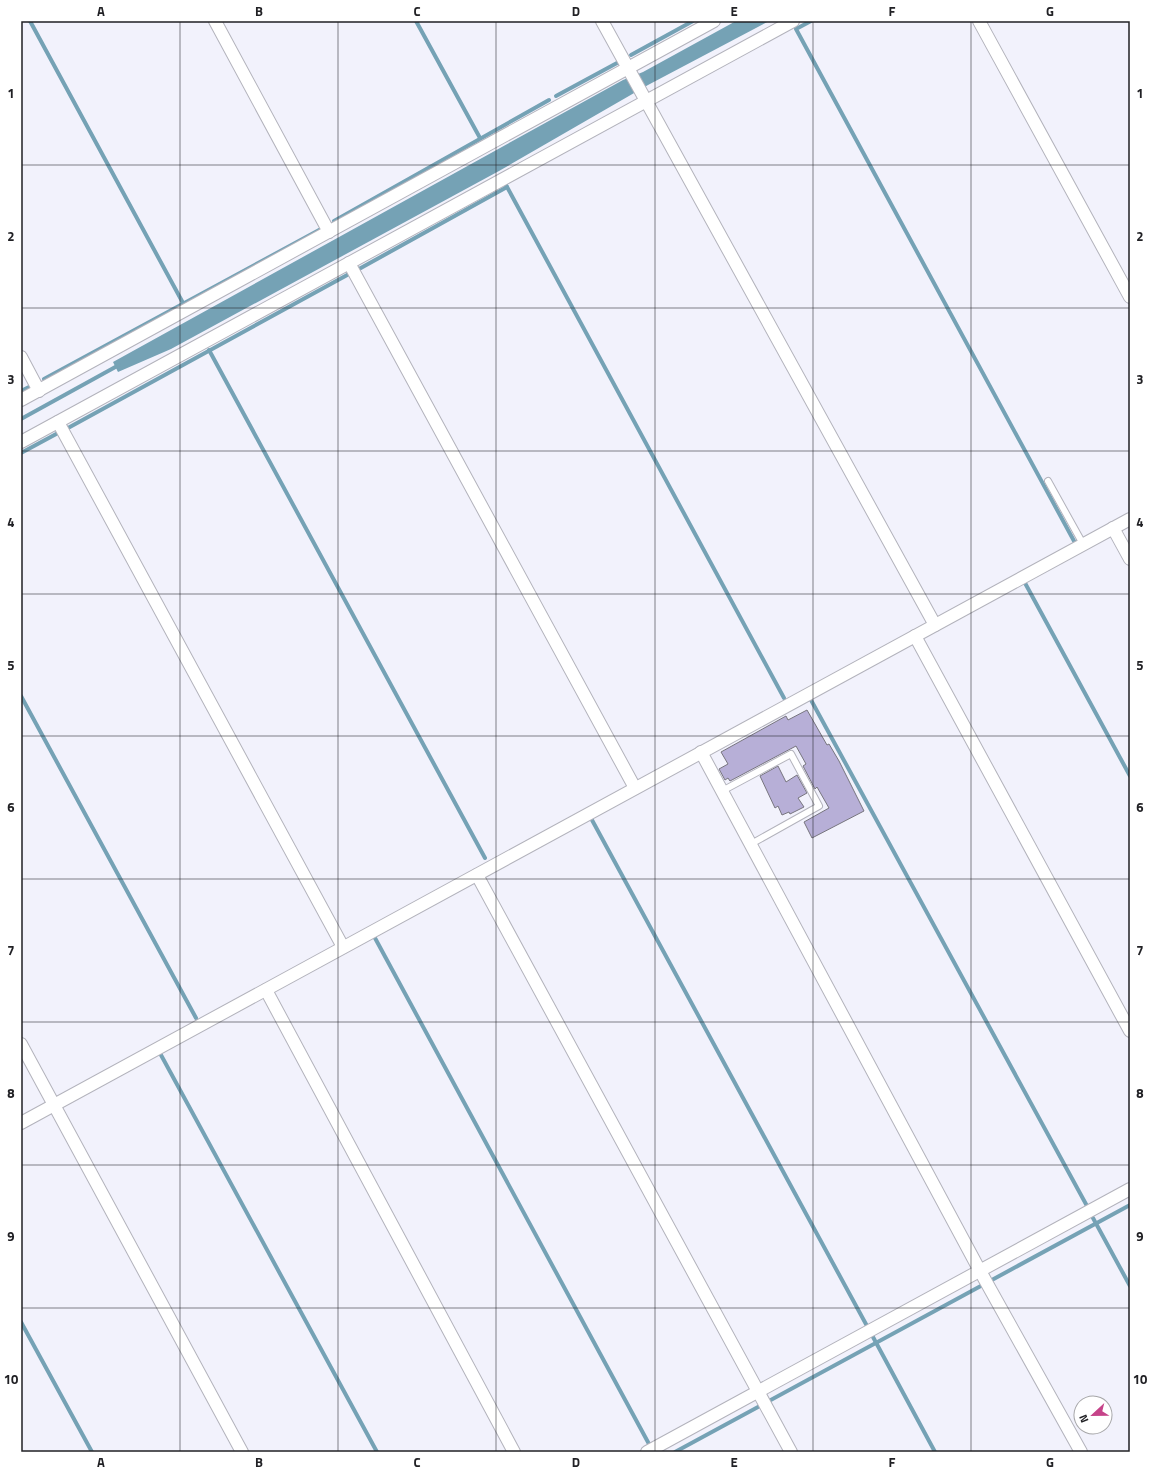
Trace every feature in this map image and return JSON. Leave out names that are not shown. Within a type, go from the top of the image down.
[{"type":"street","points":[[215,21],[329,232]]},
{"type":"street","points":[[602,21],[935,625]]},
{"type":"street","points":[[21,400],[714,21]]},
{"type":"street","points":[[21,442],[349,263],[644,97],[793,21]]},
{"type":"street","points":[[979,21],[1130,297]]},
{"type":"street","points":[[349,263],[635,788]]},
{"type":"street","points":[[21,357],[39,390]]},
{"type":"street","points":[[58,422],[343,947]]},
{"type":"street","points":[[21,1123],[1130,519]]},
{"type":"street","points":[[1113,528],[1130,559]]},
{"type":"street","points":[[915,636],[1130,1031]]},
{"type":"street","points":[[701,752],[990,1288],[1081,1452]]},
{"type":"street","points":[[477,875],[790,1452]]},
{"type":"street","points":[[266,990],[514,1452]]},
{"type":"street","points":[[21,1044],[242,1452]]},
{"type":"street","points":[[647,1452],[759,1395],[982,1273],[1130,1189]]},
{"type":"lane","points":[[1048,481],[1083,544]]},
{"type":"lane","points":[[722,791],[791,754],[819,806],[751,844]]},
{"type":"water","points":[[736,21],[769,21],[648,85],[499,171],[171,349],[118,372],[113,362],[623,80],[643,72]]},
{"type":"building","points":[[807,710],[827,745],[829,744],[839,761],[864,811],[812,838],[804,822],[829,808],[817,787],[815,789],[803,766],[806,764],[796,746],[730,781],[728,778],[725,780],[719,769],[728,764],[721,752],[786,716],[788,720]]},
{"type":"building","points":[[778,766],[786,782],[797,775],[807,793],[798,798],[804,807],[790,814],[789,812],[782,815],[778,806],[775,808],[760,776]]},
{"type":"waterway","points":[[30,21],[183,303]]},
{"type":"waterway","points":[[416,21],[480,138]]},
{"type":"waterway","points":[[631,55],[693,21]]},
{"type":"waterway","points":[[811,21],[796,29],[1074,541]]},
{"type":"waterway","points":[[556,96],[617,63]]},
{"type":"waterway","points":[[334,221],[549,100]]},
{"type":"waterway","points":[[506,185],[784,698]]},
{"type":"waterway","points":[[359,269],[507,187]]},
{"type":"waterway","points":[[44,379],[321,229]]},
{"type":"waterway","points":[[68,428],[349,274]]},
{"type":"waterway","points":[[209,350],[485,858]]},
{"type":"waterway","points":[[21,419],[119,365]]},
{"type":"waterway","points":[[21,391],[31,386]]},
{"type":"waterway","points":[[21,453],[58,433]]},
{"type":"waterway","points":[[1025,583],[1130,776]]},
{"type":"waterway","points":[[21,696],[196,1018]]},
{"type":"waterway","points":[[811,700],[1087,1206]]},
{"type":"waterway","points":[[592,820],[867,1326]]},
{"type":"waterway","points":[[375,938],[649,1444]]},
{"type":"waterway","points":[[161,1055],[377,1452]]},
{"type":"waterway","points":[[675,1452],[1130,1205]]},
{"type":"waterway","points":[[1093,1218],[1130,1286]]},
{"type":"waterway","points":[[21,1322],[92,1452]]},
{"type":"waterway","points":[[873,1337],[935,1452]]}]
